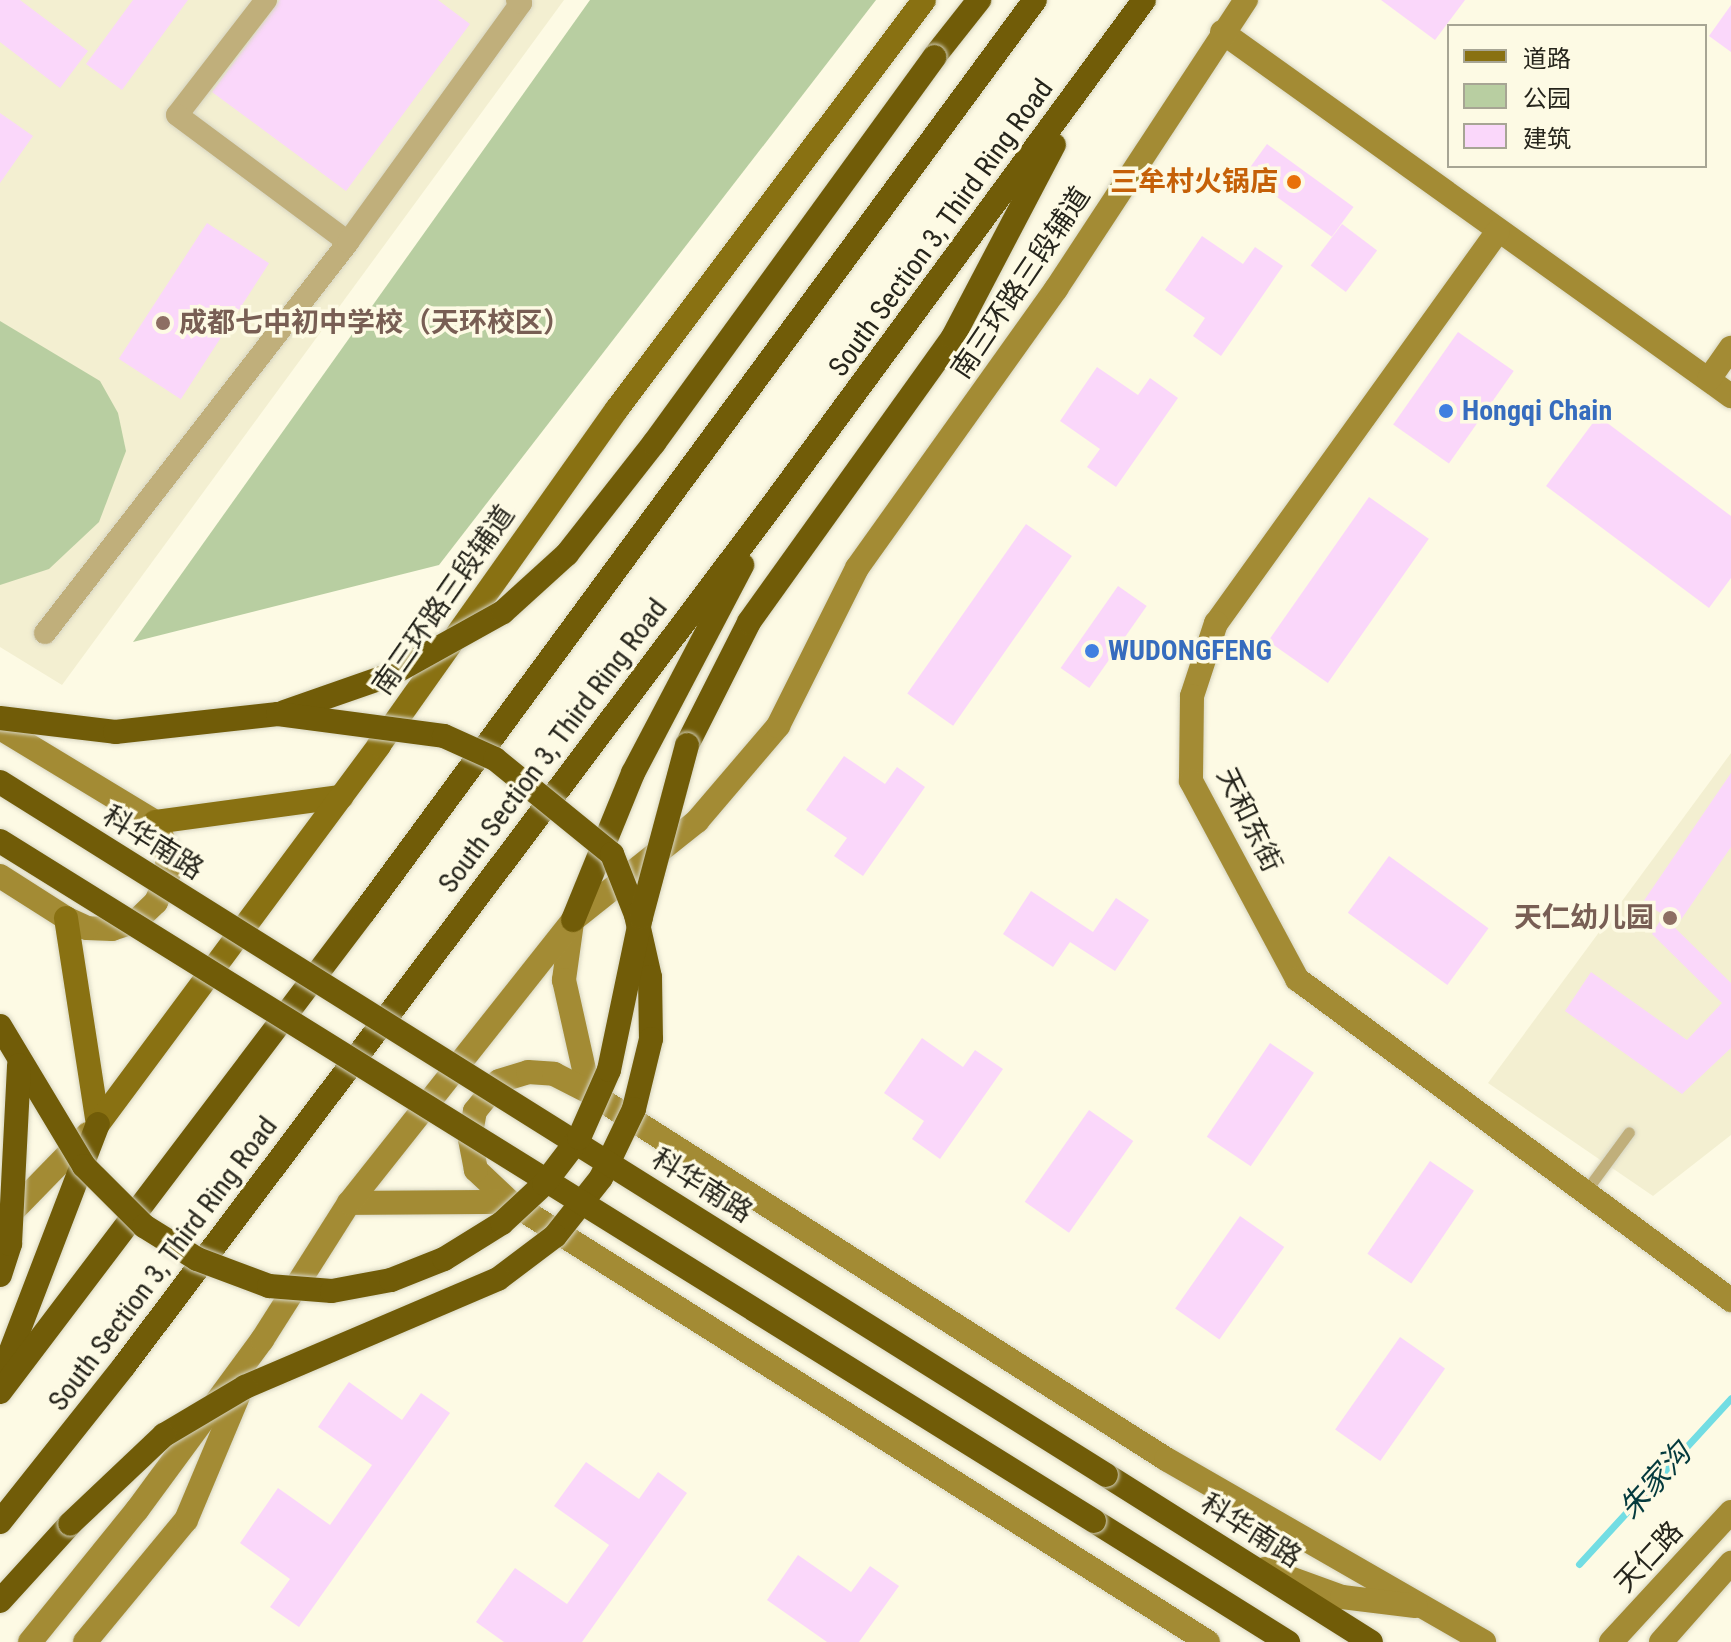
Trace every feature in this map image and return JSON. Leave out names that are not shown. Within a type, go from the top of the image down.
[{"type":"highway","points":[[0,718],[115,732],[278,714],[390,675],[503,612],[567,554],[654,443],[934,57],[979,0]]},
{"type":"highway","name":"South Section 3, Third Ring Road","points":[[0,1392],[364,912],[1035,0]]},
{"type":"highway","name":"South Section 3, Third Ring Road","points":[[0,1522],[97,1402],[774,503],[1144,0]]},
{"type":"highway","points":[[0,1026],[19,1065],[84,1166],[144,1226],[197,1259],[269,1286],[332,1291],[391,1280],[444,1259],[502,1223],[544,1184],[579,1138],[609,1070],[641,917],[687,745],[749,622],[953,337],[1088,78]]},
{"type":"highway","points":[[573,920],[633,773],[774,503]]},
{"type":"highway","points":[[0,1601],[70,1524],[164,1435],[245,1387],[498,1279],[555,1236],[601,1178],[634,1109],[651,1039],[650,977],[636,915],[612,854],[495,759],[444,736],[278,714]]},
{"type":"highway","name":"科华南路","points":[[0,782],[1371,1642]]},
{"type":"highway","points":[[0,841],[1284,1641]]},
{"type":"highway","points":[[0,1275],[10,1244],[19,1065]]},
{"type":"highway","points":[[0,1379],[98,1124]]},
{"type":"main road","name":"南三环路三段辅道","points":[[98,1124],[341,797],[617,409],[924,0]]},
{"type":"main road","points":[[155,822],[341,797]]},
{"type":"main road","points":[[66,918],[98,1124]]},
{"type":"street","points":[[266,0],[177,115],[348,242]]},
{"type":"street","points":[[45,633],[348,242],[521,3],[517,0]]},
{"type":"street","name":"南三环路三段辅道","points":[[262,1340],[349,1203],[573,920],[697,821],[778,726],[857,568],[1056,289],[1222,32],[1246,0]]},
{"type":"street","points":[[1222,32],[1731,396]]},
{"type":"street","name":"天和东街","points":[[1498,231],[1216,623],[1192,696],[1191,781],[1297,979],[1731,1300]]},
{"type":"street","points":[[1709,379],[1731,348]]},
{"type":"street","points":[[0,728],[155,822],[166,846],[168,875],[156,902],[136,921],[112,929],[87,928],[0,876]]},
{"type":"street","points":[[573,920],[564,980],[589,1092]]},
{"type":"street","points":[[1208,1642],[510,1202],[476,1170],[470,1139],[475,1111],[499,1081],[528,1072],[554,1074],[589,1092],[1166,1459],[1484,1642]]},
{"type":"street","name":"南三环路三段辅道","points":[[0,1223],[98,1124]]},
{"type":"street","points":[[349,1203],[510,1202]]},
{"type":"street","points":[[30,1642],[137,1510],[262,1340]]},
{"type":"street","points":[[85,1642],[186,1520],[262,1340]]},
{"type":"street","name":"天仁路","points":[[1611,1642],[1731,1512]]},
{"type":"street","points":[[1240,1559],[1342,1597],[1425,1607]]},
{"type":"street","points":[[1661,1642],[1731,1563]]},
{"type":"lane","points":[[1585,1192],[1629,1132]]},
{"type":"shaded area","name":"成都七中初中学校（天环校区）","points":[[0,0],[564,0],[62,685],[0,647]]},
{"type":"shaded area","name":"天仁幼儿园","points":[[1731,753],[1731,1135],[1653,1196],[1488,1083]]},
{"type":"green space","points":[[590,0],[876,0],[439,565],[133,642]]},
{"type":"green space","points":[[0,321],[100,381],[118,413],[126,451],[99,522],[49,569],[0,585]]},
{"type":"building","points":[[0,0],[20,0],[88,51],[60,88],[0,42]]},
{"type":"building","points":[[133,0],[188,0],[122,90],[86,64]]},
{"type":"building","points":[[280,0],[438,0],[470,24],[346,191],[212,92]]},
{"type":"building","points":[[1381,0],[1465,0],[1435,40]]},
{"type":"building","points":[[1731,5],[1731,52],[1709,36]]},
{"type":"building","points":[[0,113],[33,136],[0,183]]},
{"type":"building","points":[[1267,144],[1354,207],[1332,237],[1245,174]]},
{"type":"building","points":[[207,223],[269,263],[181,399],[119,359]]},
{"type":"building","points":[[1342,224],[1377,250],[1346,292],[1311,266]]},
{"type":"building","points":[[1202,236],[1243,264],[1255,247],[1283,266],[1221,356],[1193,336],[1205,318],[1165,290]]},
{"type":"building","points":[[1458,332],[1514,371],[1449,464],[1393,425]]},
{"type":"building","points":[[1097,367],[1138,395],[1150,378],[1178,398],[1116,487],[1087,467],[1100,449],[1060,421]]},
{"type":"building","points":[[1598,416],[1731,516],[1731,578],[1709,608],[1546,486]]},
{"type":"building","points":[[1369,497],[1429,539],[1328,683],[1268,641]]},
{"type":"building","points":[[1026,524],[1072,556],[953,726],[907,694]]},
{"type":"building","points":[[1118,586],[1147,606],[1089,688],[1061,668]]},
{"type":"building","points":[[844,756],[885,784],[897,767],[925,787],[863,876],[834,856],[847,838],[806,810]]},
{"type":"building","points":[[1731,773],[1731,847],[1678,924],[1643,902]]},
{"type":"building","points":[[1389,856],[1489,928],[1447,985],[1348,913]]},
{"type":"building","points":[[1031,891],[1093,932],[1116,898],[1149,920],[1115,971],[1070,942],[1053,967],[1003,934]]},
{"type":"building","points":[[1663,916],[1731,983],[1731,1048],[1682,1094],[1565,1011],[1591,972],[1687,1040],[1722,1003],[1652,934]]},
{"type":"building","points":[[922,1038],[963,1067],[975,1050],[1003,1069],[940,1159],[912,1139],[924,1121],[884,1093]]},
{"type":"building","points":[[1270,1043],[1314,1073],[1251,1166],[1207,1137]]},
{"type":"building","points":[[1089,1110],[1133,1141],[1069,1233],[1025,1202]]},
{"type":"building","points":[[1430,1161],[1474,1191],[1411,1283],[1367,1254]]},
{"type":"building","points":[[1240,1216],[1284,1247],[1219,1340],[1175,1309]]},
{"type":"building","points":[[1400,1337],[1445,1369],[1380,1461],[1335,1430]]},
{"type":"building","points":[[349,1382],[402,1420],[421,1393],[450,1413],[299,1627],[270,1607],[290,1579],[240,1543],[278,1488],[330,1525],[372,1465],[318,1427]]},
{"type":"building","points":[[586,1462],[639,1499],[658,1472],[687,1493],[582,1642],[504,1642],[476,1622],[515,1568],[567,1604],[609,1545],[554,1506]]},
{"type":"building","points":[[798,1555],[851,1592],[870,1566],[899,1586],[859,1642],[827,1642],[767,1600]]},
{"type":"waterway","name":"朱家沟","points":[[1579,1564],[1731,1398]]},
{"type":"place","name":"三牟村火锅店","points":[[1294,182]]},
{"type":"place","name":"成都七中初中学校（天环校区）","points":[[163,323]]},
{"type":"place","name":"Hongqi Chain","points":[[1446,411]]},
{"type":"place","name":"WUDONGFENG","points":[[1092,651]]},
{"type":"place","name":"天仁幼儿园","points":[[1670,918]]}]
